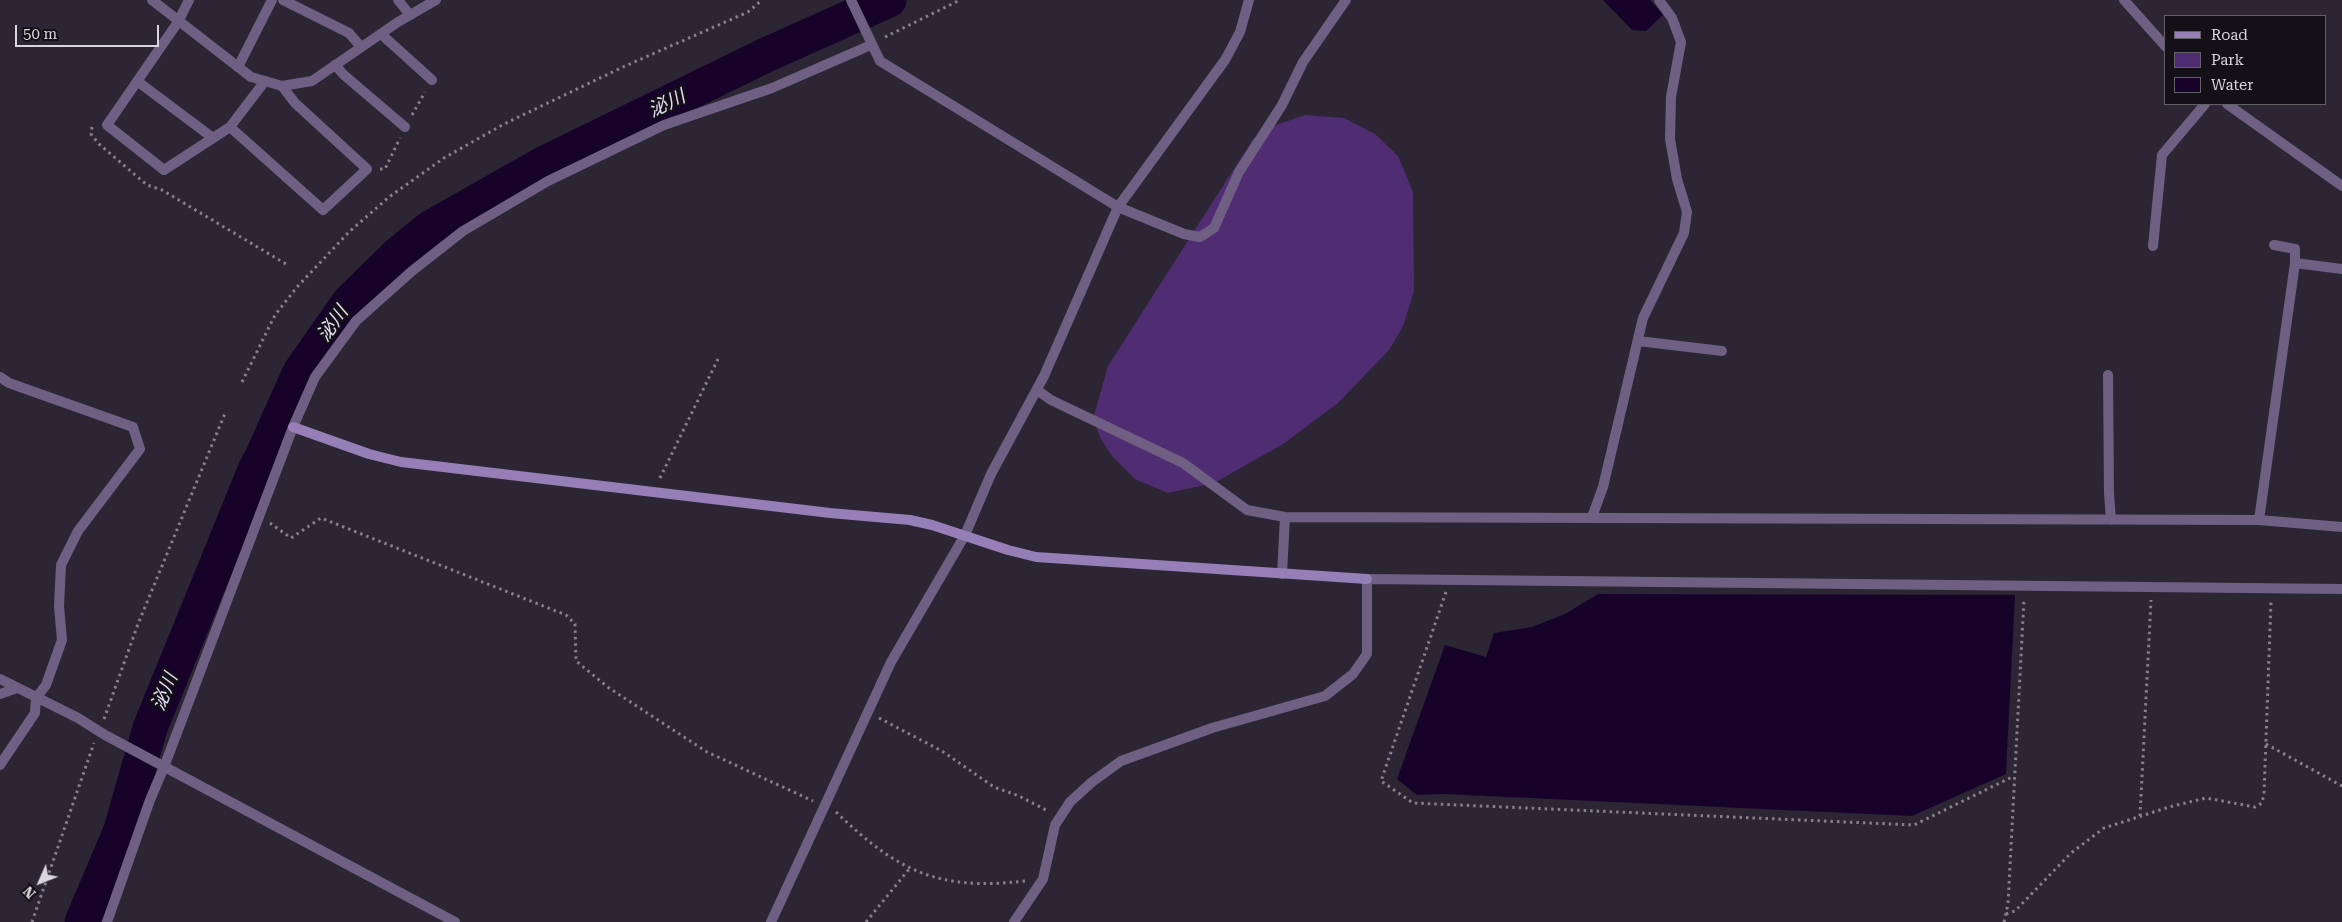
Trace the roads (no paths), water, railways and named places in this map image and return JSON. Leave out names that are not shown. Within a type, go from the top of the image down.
[{"type":"street","points":[[152,0],[251,77],[282,86],[312,81],[361,47],[436,0]]},
{"type":"street","points":[[189,0],[178,22],[106,125],[164,170],[230,127],[265,81]]},
{"type":"street","points":[[238,67],[272,0]]},
{"type":"street","points":[[284,0],[349,33],[361,47]]},
{"type":"street","points":[[398,0],[410,15]]},
{"type":"street","points":[[852,0],[871,45],[880,61],[1118,207],[1184,234],[1200,237],[1214,228],[1239,172],[1282,105],[1303,62],[1346,0]]},
{"type":"street","points":[[771,922],[891,662],[965,535],[991,474],[1036,390],[1118,207],[1225,60],[1240,32],[1249,0]]},
{"type":"street","points":[[1592,516],[1603,487],[1643,318],[1684,233],[1687,212],[1677,179],[1670,139],[1671,97],[1681,42],[1672,18],[1659,0]]},
{"type":"street","points":[[2124,0],[2164,45]]},
{"type":"street","points":[[381,34],[432,80]]},
{"type":"street","points":[[107,922],[162,766],[293,427],[314,377],[356,321],[412,271],[463,231],[548,181],[664,125],[772,88],[871,45]]},
{"type":"street","points":[[335,65],[344,75],[405,127]]},
{"type":"street","points":[[137,80],[214,138]]},
{"type":"street","points":[[230,127],[323,210],[367,169],[295,103],[282,86]]},
{"type":"street","points":[[2152,246],[2162,155],[2204,105]]},
{"type":"street","points":[[2228,105],[2342,186]]},
{"type":"street","points":[[2259,520],[2295,263],[2295,249],[2274,245]]},
{"type":"street","points":[[2295,263],[2342,269]]},
{"type":"street","points":[[1638,341],[1722,351]]},
{"type":"street","points":[[2108,375],[2111,520]]},
{"type":"street","points":[[0,377],[9,383],[133,427],[140,449],[78,530],[61,565],[59,606],[62,640],[46,685],[36,698],[35,713],[0,765]]},
{"type":"street","points":[[1036,390],[1051,400],[1183,463],[1247,510],[1286,517],[1592,516],[2259,520],[2342,526]]},
{"type":"street","points":[[293,427],[369,454],[401,462],[830,513],[910,520],[1036,557],[1367,579],[2342,589]]},
{"type":"street","points":[[1282,574],[1286,517]]},
{"type":"street","points":[[1014,922],[1043,879],[1055,825],[1059,819],[1077,795],[1122,761],[1212,728],[1325,696],[1353,674],[1367,654],[1367,579]]},
{"type":"street","points":[[0,679],[78,718],[162,766],[455,922]]},
{"type":"street","points":[[0,694],[18,688]]},
{"type":"water","points":[[1603,0],[1650,0],[1663,15],[1646,31],[1632,30]]},
{"type":"water","points":[[1598,594],[2015,595],[2006,774],[1912,816],[1444,794],[1417,795],[1397,779],[1445,645],[1486,657],[1494,633],[1532,627],[1565,614]]},
{"type":"waterway","name":"泌川","points":[[82,922],[121,830],[150,728],[255,470],[300,372],[349,302],[398,254],[430,228],[543,164],[766,55],[889,0]]}]
